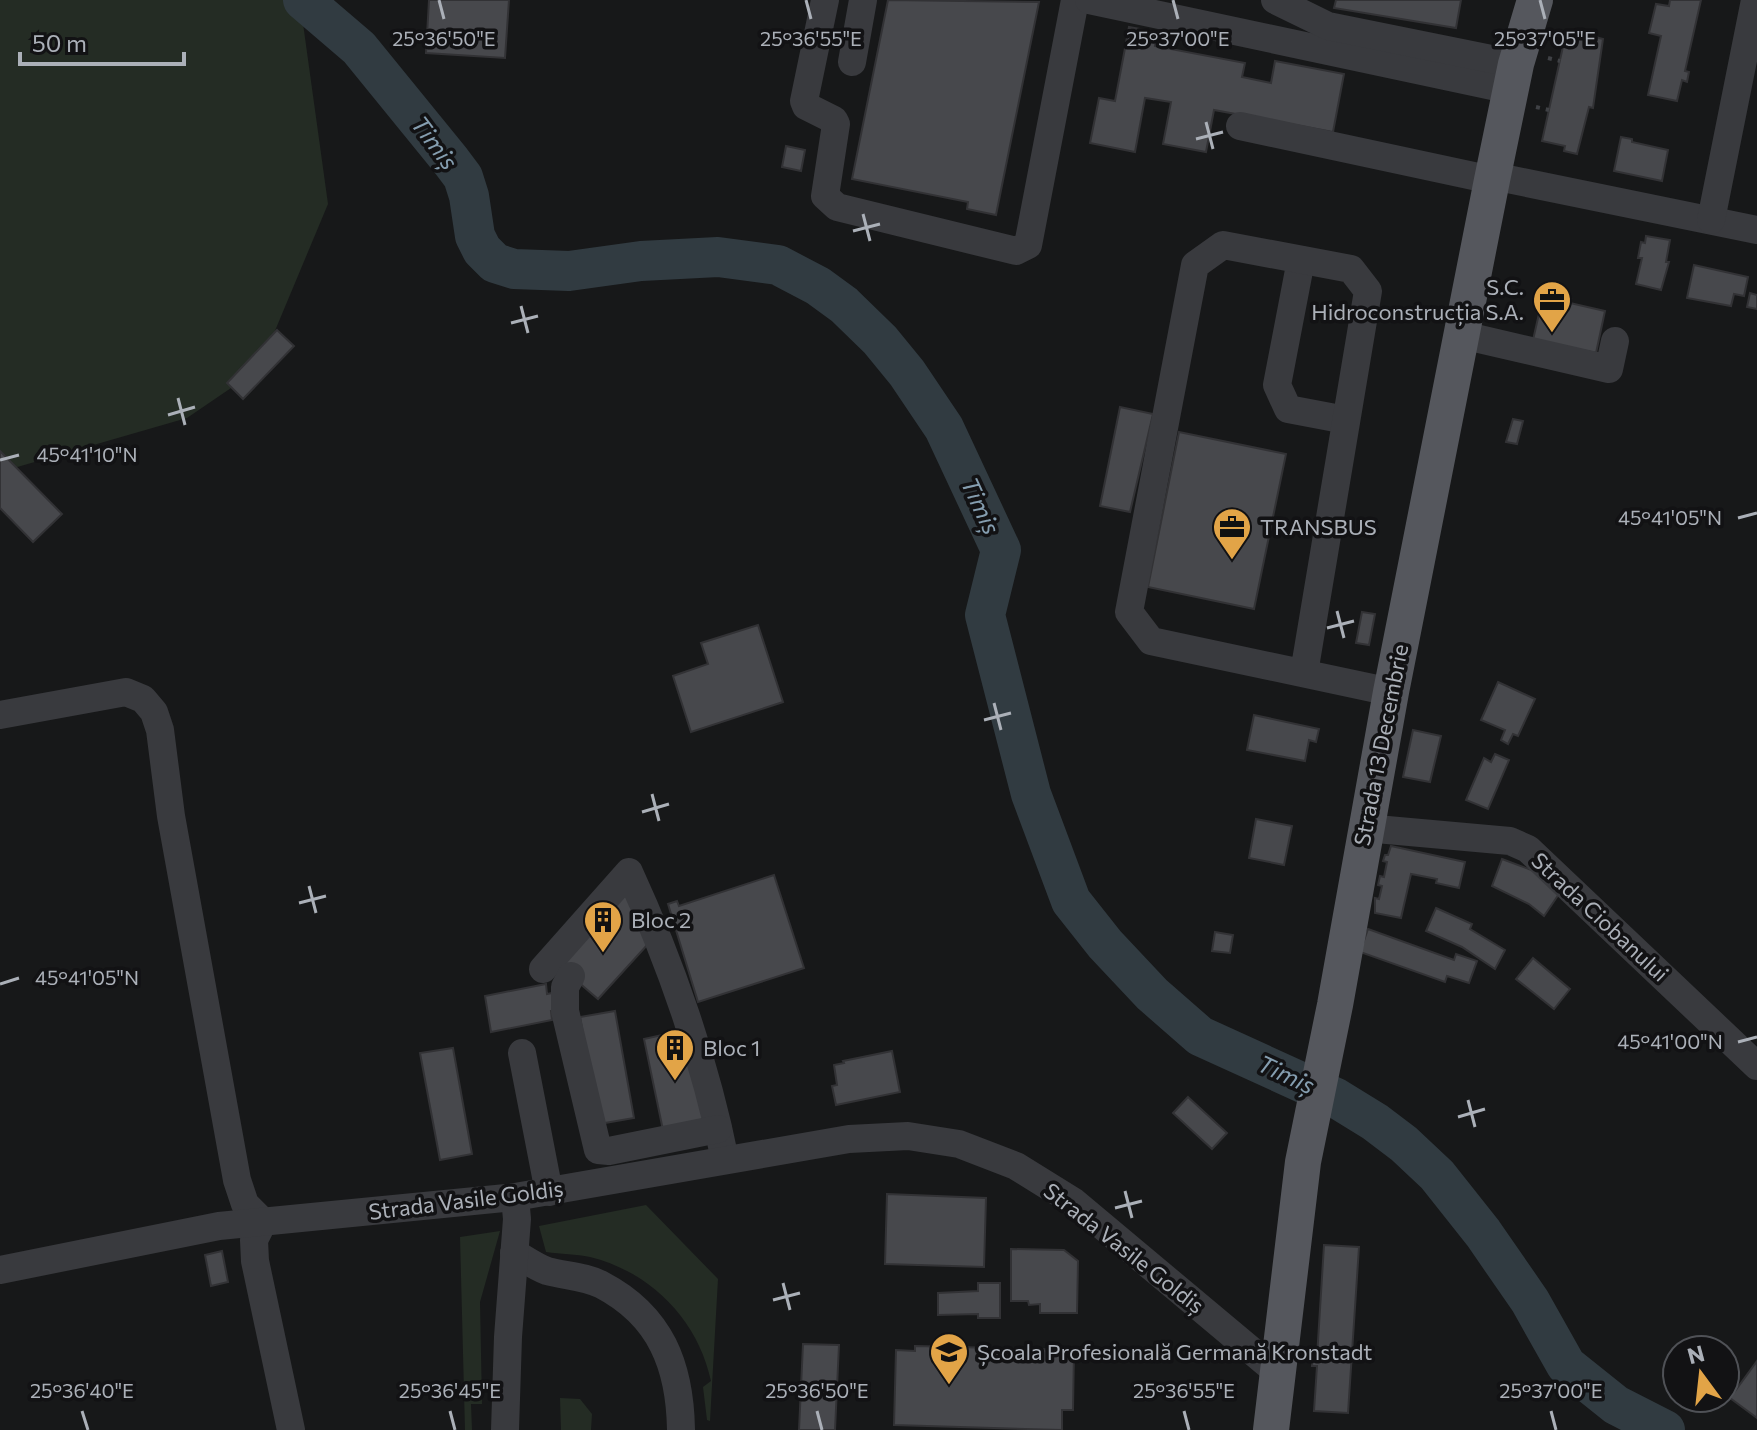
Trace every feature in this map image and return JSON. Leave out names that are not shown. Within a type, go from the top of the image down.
[{"type":"main road","name":"Strada 13 Decembrie","points":[[1514,77],[1522,0]]},
{"type":"main road","name":"Strada 13 Decembrie","points":[[1271,1430],[1303,1162],[1492,178],[1535,0]]},
{"type":"street","points":[[825,0],[804,101],[806,106],[834,120],[836,124],[825,196],[837,207],[1016,251],[1028,245],[1075,0]]},
{"type":"street","points":[[852,62],[863,0]]},
{"type":"street","points":[[1089,0],[1514,77]]},
{"type":"street","points":[[1275,0],[1328,26],[1514,77]]},
{"type":"street","points":[[1711,220],[1755,0]]},
{"type":"street","points":[[1240,126],[1757,230]]},
{"type":"street","points":[[1304,673],[1368,291],[1351,269],[1223,245],[1195,265],[1129,612],[1151,641],[1391,692]]},
{"type":"street","points":[[1301,260],[1277,385],[1288,409],[1346,420]]},
{"type":"street","points":[[1462,335],[1609,369],[1615,341]]},
{"type":"street","points":[[0,715],[126,692],[143,699],[154,712],[160,730],[171,816],[237,1180],[245,1204],[263,1222],[254,1240],[255,1261],[291,1430]]},
{"type":"street","name":"Strada Ciobanului","points":[[1365,828],[1510,841],[1528,849],[1757,1066]]},
{"type":"street","points":[[543,969],[629,872],[653,925],[672,979],[725,1160]]},
{"type":"street","points":[[571,976],[565,987],[565,1011],[598,1150],[609,1151],[718,1129]]},
{"type":"street","points":[[522,1053],[549,1192]]},
{"type":"street","name":"Strada Vasile Goldiș","points":[[0,1270],[219,1226],[515,1197],[849,1139],[908,1136],[959,1144],[1016,1166],[1074,1202],[1277,1372]]},
{"type":"street","points":[[634,1146],[641,1175]]},
{"type":"street","points":[[505,1430],[515,1197]]},
{"type":"street","points":[[514,1253],[547,1270],[600,1284],[629,1303],[655,1328],[671,1361],[681,1403],[681,1430]]},
{"type":"shaded area","points":[[0,0],[295,0],[301,9],[328,204],[259,369],[187,418],[0,472]]},
{"type":"shaded area","points":[[646,1205],[718,1279],[710,1421],[707,1420],[703,1387],[711,1381],[705,1359],[683,1319],[668,1302],[633,1274],[612,1264],[585,1256],[546,1252],[539,1226]]},
{"type":"shaded area","points":[[500,1231],[480,1302],[482,1404],[471,1404],[472,1430],[465,1430],[460,1237]]},
{"type":"shaded area","points":[[560,1398],[580,1399],[592,1414],[591,1430],[561,1430]]},
{"type":"building","points":[[429,0],[509,0],[505,58],[426,53]]},
{"type":"building","points":[[888,0],[1039,2],[996,215],[967,209],[968,202],[852,179]]},
{"type":"building","points":[[1336,0],[1461,0],[1456,28],[1334,8]]},
{"type":"building","points":[[1670,0],[1701,0],[1685,71],[1689,72],[1687,82],[1682,80],[1677,101],[1648,95],[1661,36],[1649,33],[1656,4],[1669,6]]},
{"type":"building","points":[[1129,27],[1157,32],[1155,46],[1245,63],[1242,77],[1271,83],[1275,61],[1344,74],[1333,132],[1214,110],[1206,152],[1163,144],[1171,102],[1145,98],[1135,152],[1090,143],[1099,98],[1115,101]]},
{"type":"building","points":[[1566,33],[1603,39],[1593,108],[1589,107],[1577,154],[1564,151],[1565,146],[1542,141]]},
{"type":"building","points":[[1621,137],[1668,150],[1662,181],[1614,171]]},
{"type":"building","points":[[786,146],[805,150],[801,171],[782,167]]},
{"type":"building","points":[[1646,236],[1670,240],[1666,262],[1669,262],[1661,290],[1636,284],[1642,258],[1638,258],[1641,242],[1645,243]]},
{"type":"building","points":[[1694,265],[1748,277],[1744,296],[1734,294],[1731,306],[1687,298]]},
{"type":"building","points":[[1750,293],[1757,295],[1757,309],[1747,307]]},
{"type":"building","points":[[1543,296],[1571,299],[1570,303],[1605,311],[1596,353],[1533,340]]},
{"type":"building","points":[[277,330],[294,346],[243,399],[227,383]]},
{"type":"building","points":[[1120,407],[1153,414],[1130,512],[1100,506]]},
{"type":"building","points":[[1513,419],[1523,421],[1517,444],[1506,442]]},
{"type":"building","points":[[1179,432],[1286,454],[1254,609],[1148,587]]},
{"type":"building","points":[[0,451],[62,514],[33,542],[0,508]]},
{"type":"building","points":[[1362,612],[1375,614],[1369,645],[1356,643]]},
{"type":"building","points":[[758,625],[783,702],[691,732],[673,676],[708,664],[701,643]]},
{"type":"building","points":[[1498,682],[1535,699],[1518,736],[1513,734],[1508,744],[1501,740],[1505,730],[1481,720]]},
{"type":"building","points":[[1254,715],[1319,729],[1316,742],[1309,740],[1305,761],[1247,750]]},
{"type":"building","points":[[1413,730],[1441,736],[1430,782],[1403,777]]},
{"type":"building","points":[[1495,754],[1509,760],[1488,809],[1466,800],[1484,758],[1491,762]]},
{"type":"building","points":[[1256,819],[1292,826],[1284,865],[1249,858]]},
{"type":"building","points":[[1391,846],[1465,862],[1459,888],[1436,883],[1437,879],[1411,874],[1401,918],[1375,913],[1375,898],[1379,899],[1382,886],[1378,885],[1380,876],[1384,877],[1387,862],[1383,861]]},
{"type":"building","points":[[1502,859],[1534,871],[1559,894],[1544,916],[1529,904],[1492,886]]},
{"type":"building","points":[[774,875],[804,968],[698,1002],[668,904],[677,901],[679,906]]},
{"type":"building","name":"Bloc 2","points":[[626,887],[649,943],[598,999],[557,964]]},
{"type":"building","points":[[1436,908],[1472,924],[1470,929],[1505,950],[1495,969],[1462,947],[1426,931]]},
{"type":"building","points":[[1368,929],[1454,960],[1456,954],[1477,961],[1469,983],[1447,976],[1445,982],[1360,952]]},
{"type":"building","points":[[1215,932],[1233,935],[1230,953],[1212,951]]},
{"type":"building","points":[[1533,958],[1570,989],[1554,1009],[1516,979]]},
{"type":"building","points":[[546,984],[547,994],[552,993],[555,1011],[551,1011],[552,1020],[491,1032],[485,996]]},
{"type":"building","points":[[615,1011],[634,1118],[599,1124],[580,1017]]},
{"type":"building","name":"Bloc 1","points":[[685,1030],[705,1126],[664,1135],[644,1039]]},
{"type":"building","points":[[453,1048],[472,1154],[440,1160],[420,1053]]},
{"type":"building","points":[[892,1051],[900,1092],[836,1105],[832,1086],[837,1085],[834,1065]]},
{"type":"building","points":[[1188,1097],[1227,1133],[1212,1149],[1173,1113]]},
{"type":"building","points":[[887,1194],[986,1198],[984,1267],[885,1264]]},
{"type":"building","points":[[1324,1245],[1359,1247],[1348,1413],[1314,1411],[1317,1366],[1312,1366],[1313,1357],[1317,1357]]},
{"type":"building","points":[[1011,1249],[1064,1250],[1078,1261],[1077,1313],[1040,1313],[1040,1304],[1011,1301]]},
{"type":"building","points":[[222,1251],[228,1282],[211,1286],[205,1255]]},
{"type":"building","points":[[978,1283],[1000,1283],[1000,1318],[978,1318],[978,1314],[938,1315],[938,1293],[978,1291]]},
{"type":"building","points":[[803,1344],[839,1345],[835,1430],[799,1430]]},
{"type":"building","points":[[915,1346],[1074,1350],[1073,1410],[1062,1410],[1062,1430],[894,1425],[896,1350],[915,1351]]},
{"type":"building","points":[[1757,1361],[1757,1418],[1741,1406],[1741,1383]]},
{"type":"waterway","name":"Timiș","points":[[303,0],[359,48],[463,177],[475,236],[482,250],[495,263],[514,269],[569,271],[641,261],[718,257],[778,265],[818,286],[844,305],[880,340],[907,373],[944,428],[1001,550],[985,615],[1031,794],[1071,901],[1105,944],[1152,994],[1200,1036],[1336,1098],[1404,1144],[1437,1175],[1483,1233],[1530,1301],[1566,1365],[1616,1405],[1665,1430]]},
{"type":"place","name":"S.C. Hidroconstrucția S.A.","points":[[1552,334]]},
{"type":"place","name":"TRANSBUS","points":[[1232,561]]},
{"type":"place","name":"Bloc 2","points":[[603,954]]},
{"type":"place","name":"Bloc 1","points":[[675,1082]]},
{"type":"place","name":"Școala Profesională Germană Kronstadt","points":[[949,1386]]}]
